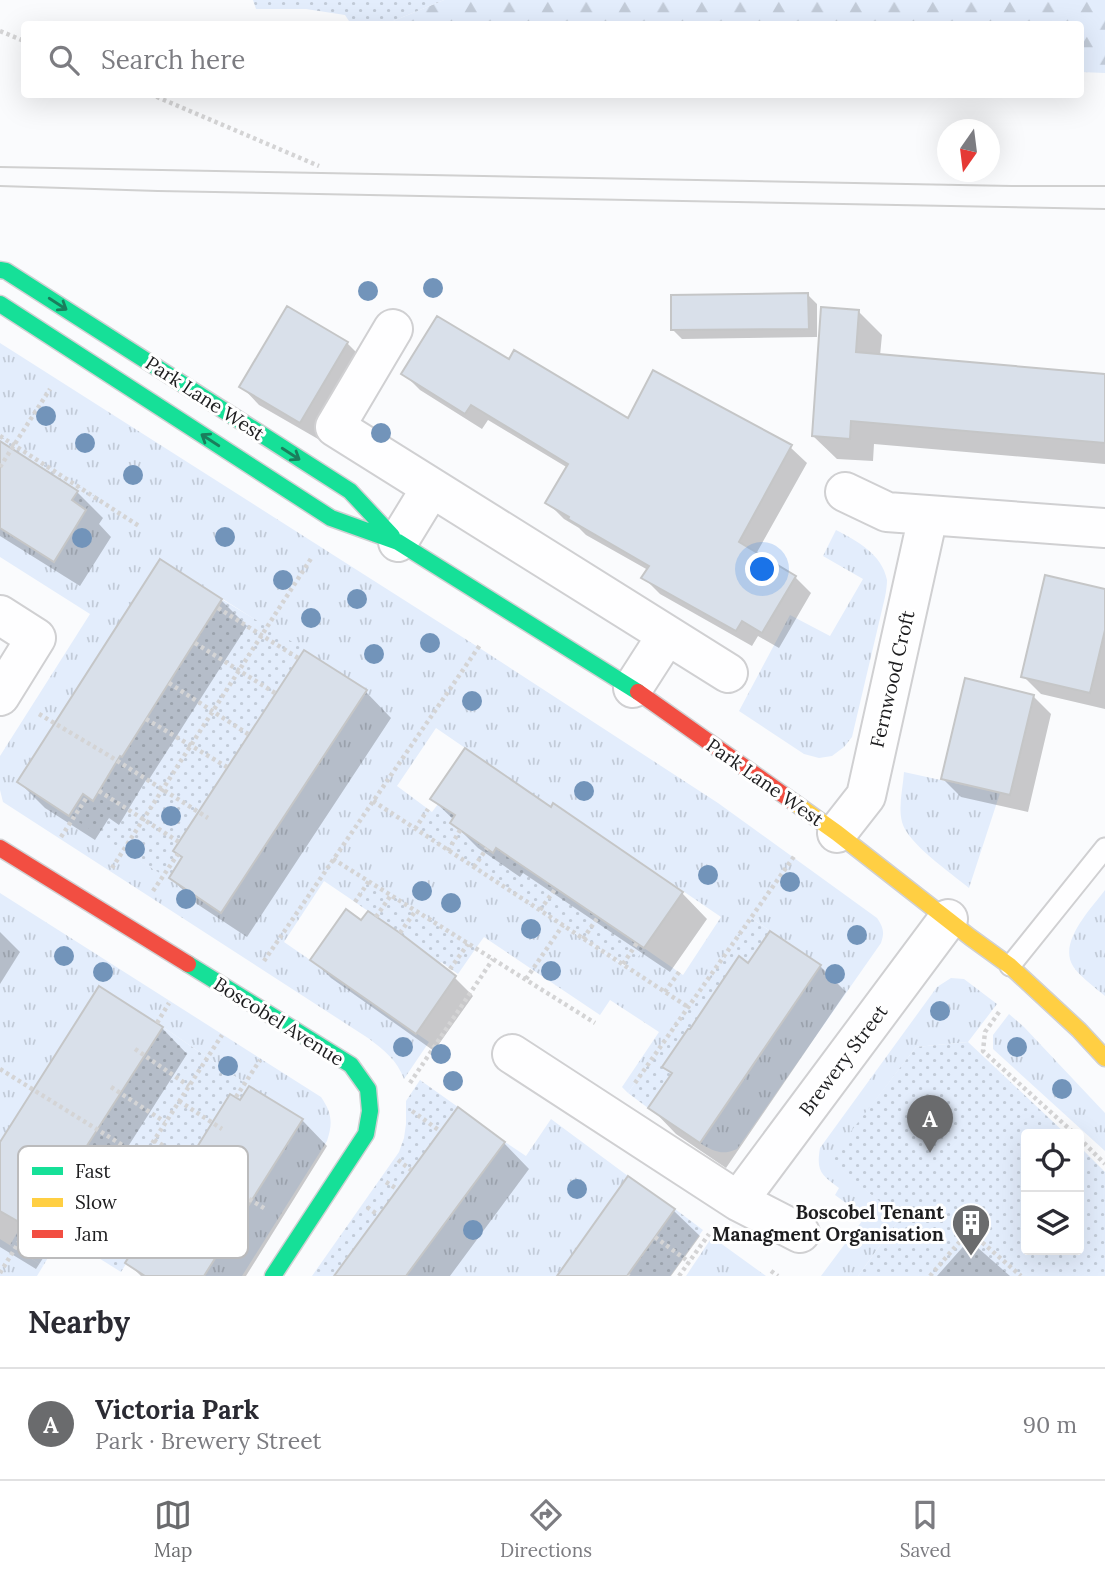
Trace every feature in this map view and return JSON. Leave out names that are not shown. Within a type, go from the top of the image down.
[{"type":"main road","name":"Park Lane West","points":[[0,270],[6,271],[350,491],[398,542]]},
{"type":"main road","name":"Park Lane West","points":[[0,304],[331,518],[398,542],[633,688],[837,834],[1010,966],[1105,1058]]},
{"type":"main road","name":"Boscobel Avenue","points":[[0,848],[351,1065],[368,1089],[370,1111],[366,1134],[272,1276]]},
{"type":"street","points":[[393,330],[335,428],[728,673]]},
{"type":"street","points":[[398,542],[431,488]]},
{"type":"street","points":[[845,492],[887,512],[1105,528]]},
{"type":"street","name":"Fernwood Croft","points":[[837,834],[866,796],[929,516]]},
{"type":"street","points":[[0,615],[36,638],[15,702]]},
{"type":"street","points":[[633,688],[667,635]]},
{"type":"street","name":"Brewery Street","points":[[726,1214],[948,919]]},
{"type":"street","points":[[512,1054],[726,1214],[800,1233]]},
{"type":"lane","points":[[1010,966],[1105,848]]},
{"type":"path","points":[[0,31],[21,40]]},
{"type":"path","points":[[159,98],[319,166]]},
{"type":"path","points":[[0,467],[57,379]]},
{"type":"path","points":[[0,436],[139,526]]},
{"type":"path","points":[[110,870],[319,546]]},
{"type":"path","points":[[218,608],[298,658]]},
{"type":"path","points":[[259,967],[484,639]]},
{"type":"path","points":[[195,643],[275,693]]},
{"type":"path","points":[[169,683],[248,734]]},
{"type":"path","points":[[15,702],[208,818]]},
{"type":"path","points":[[146,719],[227,767]]},
{"type":"path","points":[[99,791],[179,842]]},
{"type":"path","points":[[56,845],[87,797]]},
{"type":"path","points":[[373,801],[688,1007]]},
{"type":"path","points":[[415,829],[428,810]]},
{"type":"path","points":[[448,850],[460,830]]},
{"type":"path","points":[[474,867],[487,848]]},
{"type":"path","points":[[628,1093],[799,849]]},
{"type":"path","points":[[150,896],[178,854]]},
{"type":"path","points":[[333,859],[595,1023]]},
{"type":"path","points":[[355,902],[369,881]]},
{"type":"path","points":[[540,910],[555,888]]},
{"type":"path","points":[[376,917],[391,895]]},
{"type":"path","points":[[400,933],[416,910]]},
{"type":"path","points":[[583,939],[598,917]]},
{"type":"path","points":[[526,979],[563,925]]},
{"type":"path","points":[[623,964],[637,943]]},
{"type":"path","points":[[450,969],[468,944]]},
{"type":"path","points":[[407,1089],[493,958]]},
{"type":"path","points":[[665,992],[678,972]]},
{"type":"path","points":[[157,1024],[175,994]]},
{"type":"path","points":[[1006,1003],[985,1032],[983,1051],[1069,1129]]},
{"type":"path","name":"Boscobel Avenue","points":[[150,1146],[227,1027]]},
{"type":"path","points":[[135,1049],[189,1086]]},
{"type":"path","points":[[236,1097],[265,1051]]},
{"type":"path","points":[[0,1069],[124,1146]]},
{"type":"path","points":[[111,1087],[165,1122]]},
{"type":"path","points":[[179,1101],[222,1129]]},
{"type":"path","points":[[407,1108],[440,1131]]},
{"type":"path","points":[[154,1140],[164,1146]]},
{"type":"path","points":[[1084,1143],[1105,1164]]},
{"type":"path","points":[[248,1198],[268,1210]]},
{"type":"path","points":[[679,1276],[726,1214]]},
{"type":"path","points":[[930,1276],[970,1231],[1021,1276]]},
{"type":"path","points":[[655,1237],[689,1262]]},
{"type":"path","points":[[0,1273],[18,1243]]},
{"type":"path","points":[[771,1271],[778,1276]]},
{"type":"green space","points":[[253,0],[444,0],[393,21],[349,21],[345,15],[306,9],[256,9]]},
{"type":"green space","points":[[444,0],[1105,0],[1105,73],[1084,72],[1084,21],[393,21]]},
{"type":"green space","points":[[0,343],[718,803],[877,918],[883,930],[881,943],[737,1149],[718,1152],[700,1143],[821,965],[751,918],[628,1093],[622,1087],[659,1032],[610,1000],[600,1015],[484,937],[476,948],[369,881],[355,902],[324,881],[284,942],[429,1042],[404,1079],[394,1061],[368,1038],[3,802],[0,790],[0,756],[90,614],[0,557],[0,528],[54,562],[94,497],[0,436]],"holes":[[[160,559],[367,691],[221,912],[17,782]],[[436,728],[551,807],[554,803],[721,917],[683,975],[644,948],[629,969],[416,829],[428,809],[397,786]]]},
{"type":"green space","points":[[0,436],[95,497],[86,510],[72,500],[78,491],[0,441]]},
{"type":"green space","points":[[836,530],[874,556],[884,571],[887,584],[852,737],[832,756],[819,758],[804,754],[739,711],[790,615],[830,636],[863,579],[823,556]]},
{"type":"green space","points":[[223,600],[304,649],[291,669],[300,676],[281,685],[269,703],[278,710],[265,730],[256,724],[242,743],[252,750],[242,765],[233,759],[221,777],[230,784],[217,803],[207,797],[202,806],[211,813],[194,839],[184,833],[173,850],[183,857],[169,879],[69,816],[83,794],[92,800],[94,777],[163,693],[175,673],[166,667],[178,647],[188,653],[200,635],[191,628],[200,613],[211,620]]},
{"type":"green space","points":[[904,772],[1000,793],[969,888],[931,857],[906,830],[900,810]]},
{"type":"green space","points":[[438,804],[455,815],[450,823],[493,852],[498,845],[585,909],[644,948],[630,969],[415,829],[428,809],[432,812]]},
{"type":"green space","points":[[369,881],[476,948],[458,974],[441,962],[434,971],[405,937],[355,902]]},
{"type":"green space","points":[[1105,890],[1105,996],[1079,973],[1069,957],[1078,926]]},
{"type":"green space","points":[[0,893],[321,1097],[330,1118],[327,1141],[242,1276],[204,1276],[215,1258],[248,1258],[248,1206],[302,1119],[99,986],[0,1142]]},
{"type":"green space","points":[[751,918],[770,931],[699,1036],[688,1029],[662,1066],[672,1073],[648,1108],[628,1093]]},
{"type":"green space","points":[[951,978],[964,979],[997,1004],[968,1042],[916,1047],[830,1160],[900,1218],[858,1276],[821,1276],[865,1217],[835,1195],[839,1188],[821,1172],[820,1148],[937,987]]},
{"type":"green space","points":[[1009,1014],[1024,1027],[1105,1113],[1105,1151],[1084,1129],[993,1049],[993,1035]]},
{"type":"green space","points":[[163,1027],[249,1086],[240,1100],[230,1094],[198,1146],[87,1146]]},
{"type":"green space","points":[[968,1042],[1061,1129],[1021,1129],[1021,1255],[1084,1255],[1084,1151],[1105,1172],[1105,1276],[858,1276],[900,1218],[829,1160],[916,1047]]},
{"type":"green space","points":[[420,1080],[458,1107],[333,1276],[312,1276],[399,1152],[406,1124],[406,1101]]},
{"type":"green space","points":[[551,1119],[628,1176],[557,1276],[406,1276],[505,1142],[526,1156]]},
{"type":"green space","points":[[675,1209],[703,1230],[670,1276],[627,1276]]},
{"type":"green space","points":[[18,1231],[18,1250],[10,1245]]},
{"type":"green space","points":[[712,1237],[766,1276],[686,1276]]},
{"type":"green space","points":[[0,1239],[18,1250],[18,1258],[30,1258],[43,1266],[37,1276],[0,1276]]},
{"type":"green space","points":[[30,1258],[48,1258],[43,1266]]},
{"type":"green space","points":[[99,1258],[130,1258],[121,1272]]},
{"type":"building","points":[[808,293],[809,329],[671,330],[671,295]]},
{"type":"building","points":[[287,306],[348,342],[300,423],[239,387]]},
{"type":"building","points":[[821,307],[859,310],[856,352],[1105,374],[1105,443],[851,421],[850,439],[812,436]]},
{"type":"building","points":[[437,316],[509,359],[514,350],[628,418],[653,370],[792,445],[739,542],[796,576],[762,633],[742,621],[736,631],[641,578],[649,566],[545,503],[568,464],[471,405],[465,414],[401,374]]},
{"type":"building","points":[[0,441],[78,491],[72,500],[86,510],[54,562],[0,528]]},
{"type":"building","points":[[160,559],[222,599],[93,801],[83,794],[69,816],[17,782]]},
{"type":"building","points":[[1045,575],[1105,589],[1105,630],[1090,693],[1021,677]]},
{"type":"building","points":[[304,650],[367,690],[221,913],[169,878],[182,857],[173,851]]},
{"type":"building","points":[[965,678],[1034,695],[1010,795],[941,779]]},
{"type":"building","points":[[465,748],[551,807],[553,803],[683,892],[644,948],[496,848],[493,853],[450,823],[455,815],[430,799]]},
{"type":"building","points":[[346,909],[361,920],[368,911],[456,976],[416,1034],[310,960]]},
{"type":"building","points":[[770,931],[821,965],[700,1143],[648,1108],[672,1073],[662,1067],[688,1029],[739,956],[748,963]]},
{"type":"building","points":[[99,986],[163,1027],[87,1146],[18,1146],[18,1221],[0,1211],[0,1142]]},
{"type":"building","points":[[249,1086],[303,1119],[248,1206],[248,1146],[198,1146],[230,1094],[240,1100]]},
{"type":"building","points":[[458,1107],[505,1142],[406,1276],[334,1276]]},
{"type":"building","points":[[628,1176],[675,1209],[627,1276],[557,1276]]},
{"type":"building","points":[[128,1258],[215,1258],[204,1276],[145,1276],[125,1263]]},
{"type":"tram line","points":[[0,167],[1105,186]]},
{"type":"tram line","points":[[0,186],[1105,209]]},
{"type":"traffic: fast","points":[[0,270],[6,271],[350,491],[392,536]]},
{"type":"traffic: fast","points":[[0,304],[331,518],[398,542],[638,692]]},
{"type":"traffic: fast","points":[[188,964],[351,1065],[368,1089],[370,1111],[366,1134],[273,1276]]},
{"type":"traffic: slow","points":[[795,803],[1010,966],[1105,1058]]},
{"type":"traffic: jam","points":[[638,692],[795,803]]},
{"type":"traffic: jam","points":[[0,848],[188,964]]},
{"type":"place","name":"Victoria Park","points":[[930,1153]]},
{"type":"place","name":"Boscobel Tenant Managment Organisation","points":[[971,1257]]}]
